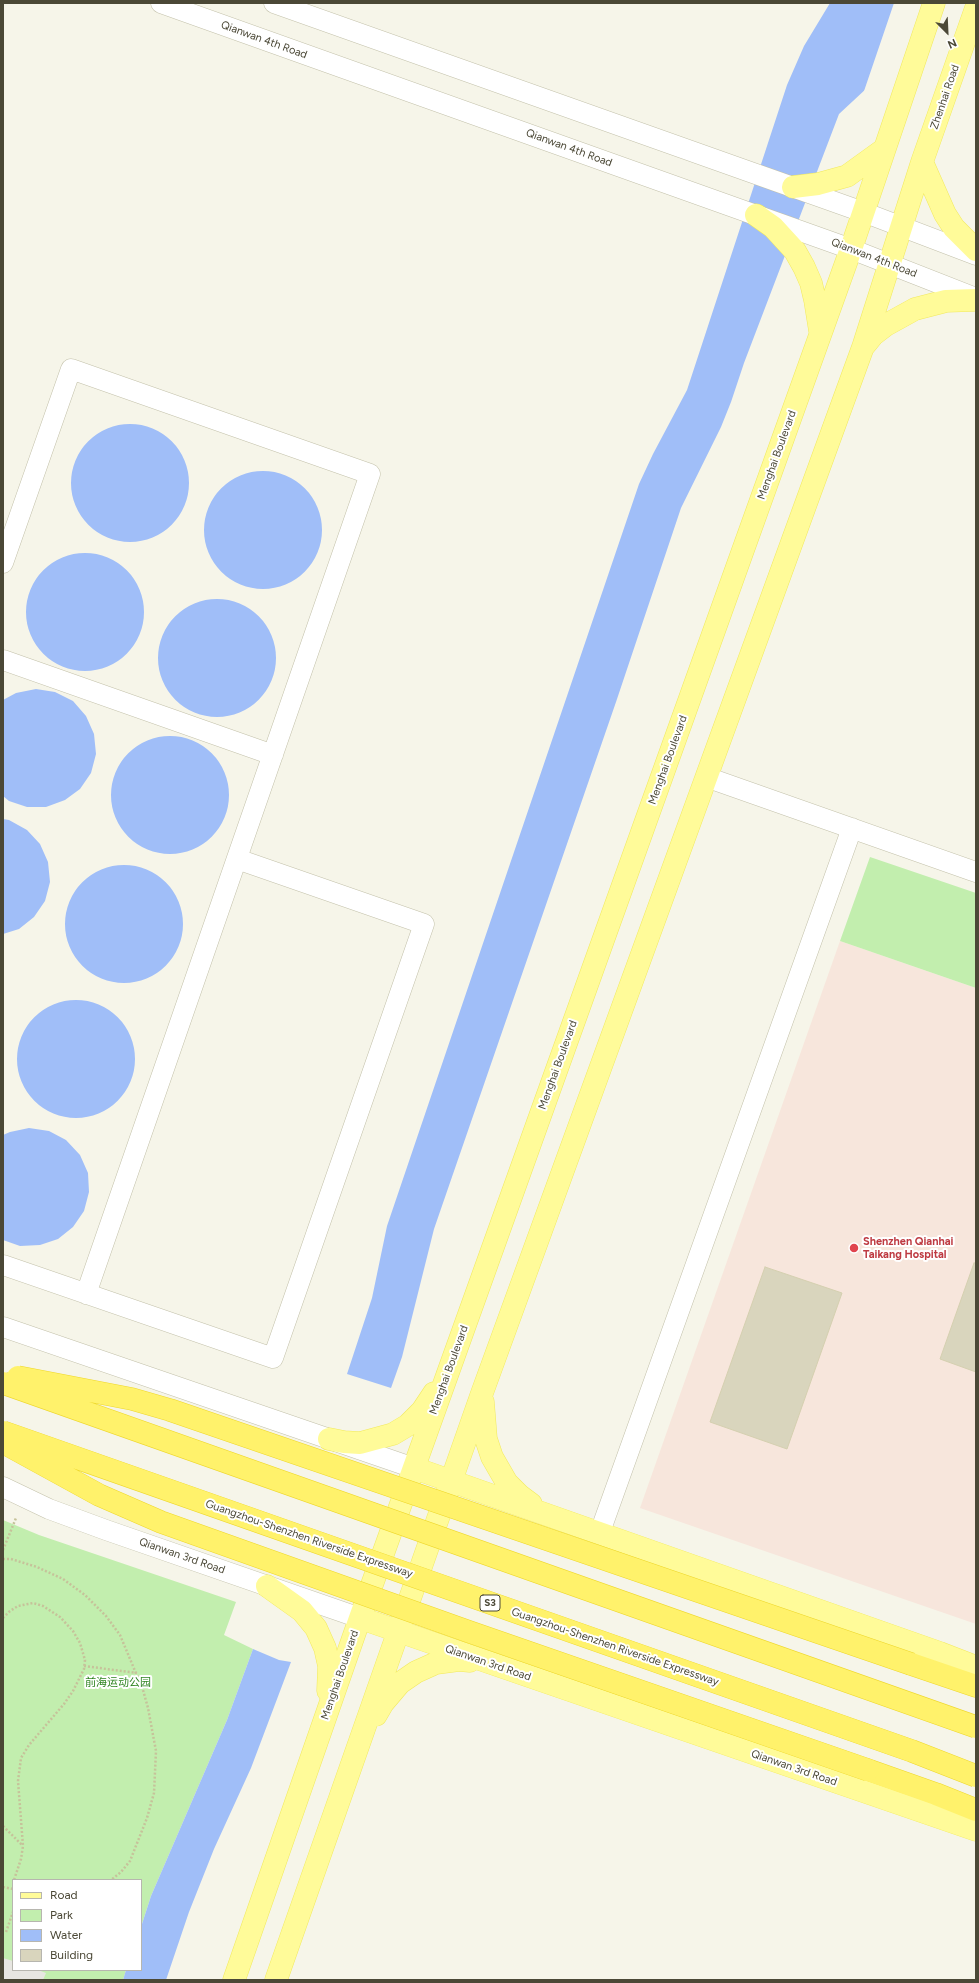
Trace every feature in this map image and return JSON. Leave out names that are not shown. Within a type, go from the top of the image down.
[{"type":"highway","points":[[3,1375],[132,1399],[170,1410],[976,1686]]},
{"type":"highway","points":[[3,1383],[976,1727]]},
{"type":"highway","name":"Guangzhou-Shenzhen Riverside Expressway","points":[[3,1432],[912,1751],[976,1776]]},
{"type":"highway","points":[[3,1442],[99,1495],[161,1522],[467,1632],[868,1770],[976,1810]]},
{"type":"main road","points":[[793,187],[818,184],[847,176],[883,150],[934,3]]},
{"type":"main road","name":"Zhenhai Road","points":[[922,162],[976,8]]},
{"type":"main road","name":"Menghai Boulevard","points":[[234,1980],[360,1618],[851,249],[883,150]]},
{"type":"main road","points":[[276,1980],[351,1762],[482,1393],[863,347],[922,162]]},
{"type":"main road","points":[[922,162],[945,214],[954,228],[976,250]]},
{"type":"main road","points":[[756,215],[773,227],[795,251],[804,267],[811,283],[815,300],[820,336]]},
{"type":"main road","points":[[863,347],[873,335],[886,324],[915,309],[946,301],[976,299]]},
{"type":"main road","points":[[329,1439],[360,1443],[394,1434],[408,1425],[422,1411],[448,1372]]},
{"type":"main road","points":[[482,1393],[483,1421],[486,1439],[492,1457],[508,1483],[519,1495],[542,1512]]},
{"type":"main road","points":[[414,1468],[600,1532],[940,1653],[976,1668]]},
{"type":"main road","points":[[267,1586],[302,1611],[316,1628],[325,1648],[329,1666],[327,1714]]},
{"type":"main road","name":"Qianwan 3rd Road","points":[[360,1618],[976,1830]]},
{"type":"main road","points":[[351,1762],[383,1703],[400,1683],[416,1672],[436,1663],[459,1660],[495,1665]]},
{"type":"street","name":"Qianwan 4th Road","points":[[161,3],[851,249],[976,299]]},
{"type":"street","points":[[274,3],[863,212],[976,255]]},
{"type":"street","points":[[3,564],[71,369],[370,474],[86,1294]]},
{"type":"street","points":[[3,660],[273,755]]},
{"type":"street","points":[[706,777],[976,872]]},
{"type":"street","points":[[600,1532],[852,828]]},
{"type":"street","points":[[3,1265],[274,1358],[424,924],[237,858]]},
{"type":"street","points":[[3,1327],[414,1468]]},
{"type":"street","name":"Qianwan 3rd Road","points":[[3,1487],[56,1512],[360,1618]]},
{"type":"path","points":[[3,1550],[16,1518]]},
{"type":"path","points":[[3,1559],[11,1559],[63,1579],[84,1595],[106,1616],[120,1635],[137,1674],[148,1708],[156,1751],[154,1793],[147,1818],[130,1861],[121,1872],[112,1879]]},
{"type":"path","points":[[3,1618],[18,1606],[34,1603],[44,1606],[60,1617],[73,1631],[82,1647],[84,1666],[80,1679],[64,1704],[33,1739],[21,1758],[18,1781],[23,1846],[21,1859],[14,1879]]},
{"type":"path","points":[[84,1666],[137,1674]]},
{"type":"path","points":[[3,1826],[23,1846]]},
{"type":"path","points":[[3,1887],[12,1888]]},
{"type":"path","points":[[6,1932],[12,1915]]},
{"type":"shaded area","name":"Shenzhen Qianhai Taikang Hospital","points":[[840,941],[976,988],[976,1624],[640,1508]]},
{"type":"shaded area","points":[[3,1958],[12,1961],[12,1971],[41,1971],[46,1973],[43,1980],[3,1980]]},
{"type":"green space","points":[[870,857],[976,893],[976,988],[840,941]]},
{"type":"green space","name":"前海运动公园","points":[[3,1520],[39,1535],[236,1602],[224,1635],[253,1649],[227,1720],[151,1896],[142,1924],[142,1879],[12,1879],[12,1971],[126,1971],[123,1980],[3,1980]]},
{"type":"water","points":[[830,3],[976,3],[953,49],[906,66],[867,88],[839,114],[721,427],[681,508],[616,702],[434,1229],[402,1357],[391,1388],[347,1374],[372,1298],[387,1226],[639,484],[687,390],[787,85],[804,46]]},
{"type":"water","points":[[130,424],[141,425],[153,429],[172,441],[184,460],[188,472],[188,494],[184,506],[172,525],[153,537],[141,541],[130,542],[119,541],[107,537],[88,525],[76,506],[72,494],[71,483],[72,472],[76,460],[88,441],[107,429],[119,425]]},
{"type":"water","points":[[263,471],[274,472],[285,476],[296,481],[305,488],[312,497],[317,508],[321,519],[321,541],[317,552],[312,563],[305,572],[296,579],[285,584],[274,588],[263,589],[252,588],[241,584],[230,579],[221,572],[214,563],[209,552],[205,541],[204,530],[205,519],[209,508],[214,497],[221,488],[230,481],[241,476],[252,472]]},
{"type":"water","points":[[85,553],[96,554],[107,558],[118,563],[127,570],[134,579],[139,590],[143,601],[143,623],[139,634],[134,645],[127,654],[118,661],[107,666],[96,670],[85,671],[74,670],[63,666],[52,661],[43,654],[36,645],[31,634],[27,623],[26,612],[27,601],[31,590],[36,579],[43,570],[52,563],[63,558],[74,554]]},
{"type":"water","points":[[217,599],[228,600],[239,604],[250,609],[259,616],[266,625],[271,636],[275,647],[275,669],[271,680],[266,691],[259,700],[250,707],[239,712],[228,716],[217,717],[206,716],[195,712],[184,707],[175,700],[168,691],[163,680],[159,669],[158,658],[159,647],[163,636],[168,625],[175,616],[184,609],[195,604],[206,600]]},
{"type":"water","points":[[36,689],[55,692],[73,701],[86,716],[94,734],[96,754],[91,773],[80,789],[65,800],[46,807],[27,807],[9,801],[3,796],[3,700],[16,693]]},
{"type":"water","points":[[170,736],[181,737],[192,741],[203,746],[212,753],[219,762],[224,773],[228,784],[228,806],[224,817],[219,828],[212,837],[203,844],[192,849],[181,853],[170,854],[159,853],[148,849],[137,844],[128,837],[121,828],[116,817],[112,806],[111,795],[112,784],[116,773],[121,762],[128,753],[137,746],[148,741],[159,737]]},
{"type":"water","points":[[3,819],[9,820],[27,830],[40,844],[48,862],[50,882],[45,901],[34,917],[19,929],[3,934]]},
{"type":"water","points":[[124,865],[135,866],[146,870],[157,875],[166,882],[173,891],[178,902],[182,913],[182,935],[178,946],[173,957],[166,966],[157,973],[146,978],[135,982],[124,983],[113,982],[102,978],[91,973],[82,966],[75,957],[70,946],[66,935],[65,924],[66,913],[70,902],[75,891],[82,882],[91,875],[102,870],[113,866]]},
{"type":"water","points":[[76,1000],[87,1001],[98,1005],[109,1010],[118,1017],[125,1026],[130,1037],[134,1048],[134,1070],[130,1081],[125,1092],[118,1101],[109,1108],[98,1113],[87,1117],[76,1118],[65,1117],[54,1113],[43,1108],[34,1101],[27,1092],[22,1081],[18,1070],[17,1059],[18,1048],[22,1037],[27,1026],[34,1017],[43,1010],[54,1005],[65,1001]]},
{"type":"water","points":[[29,1128],[49,1131],[66,1140],[80,1155],[88,1173],[89,1192],[84,1211],[73,1227],[58,1239],[40,1245],[20,1246],[3,1240],[3,1135]]},
{"type":"water","points":[[253,1649],[279,1660],[291,1662],[251,1768],[214,1849],[189,1912],[166,1980],[123,1980],[126,1971],[142,1971],[142,1924],[151,1896],[227,1720]]},
{"type":"pier","points":[[894,3],[976,3],[976,49],[953,51],[906,68],[863,94]]},
{"type":"building","points":[[974,1263],[976,1263],[976,1372],[940,1359]]},
{"type":"building","points":[[765,1267],[842,1293],[787,1449],[710,1422]]},
{"type":"place","name":"Shenzhen Qianhai Taikang Hospital","points":[[854,1248]]}]
